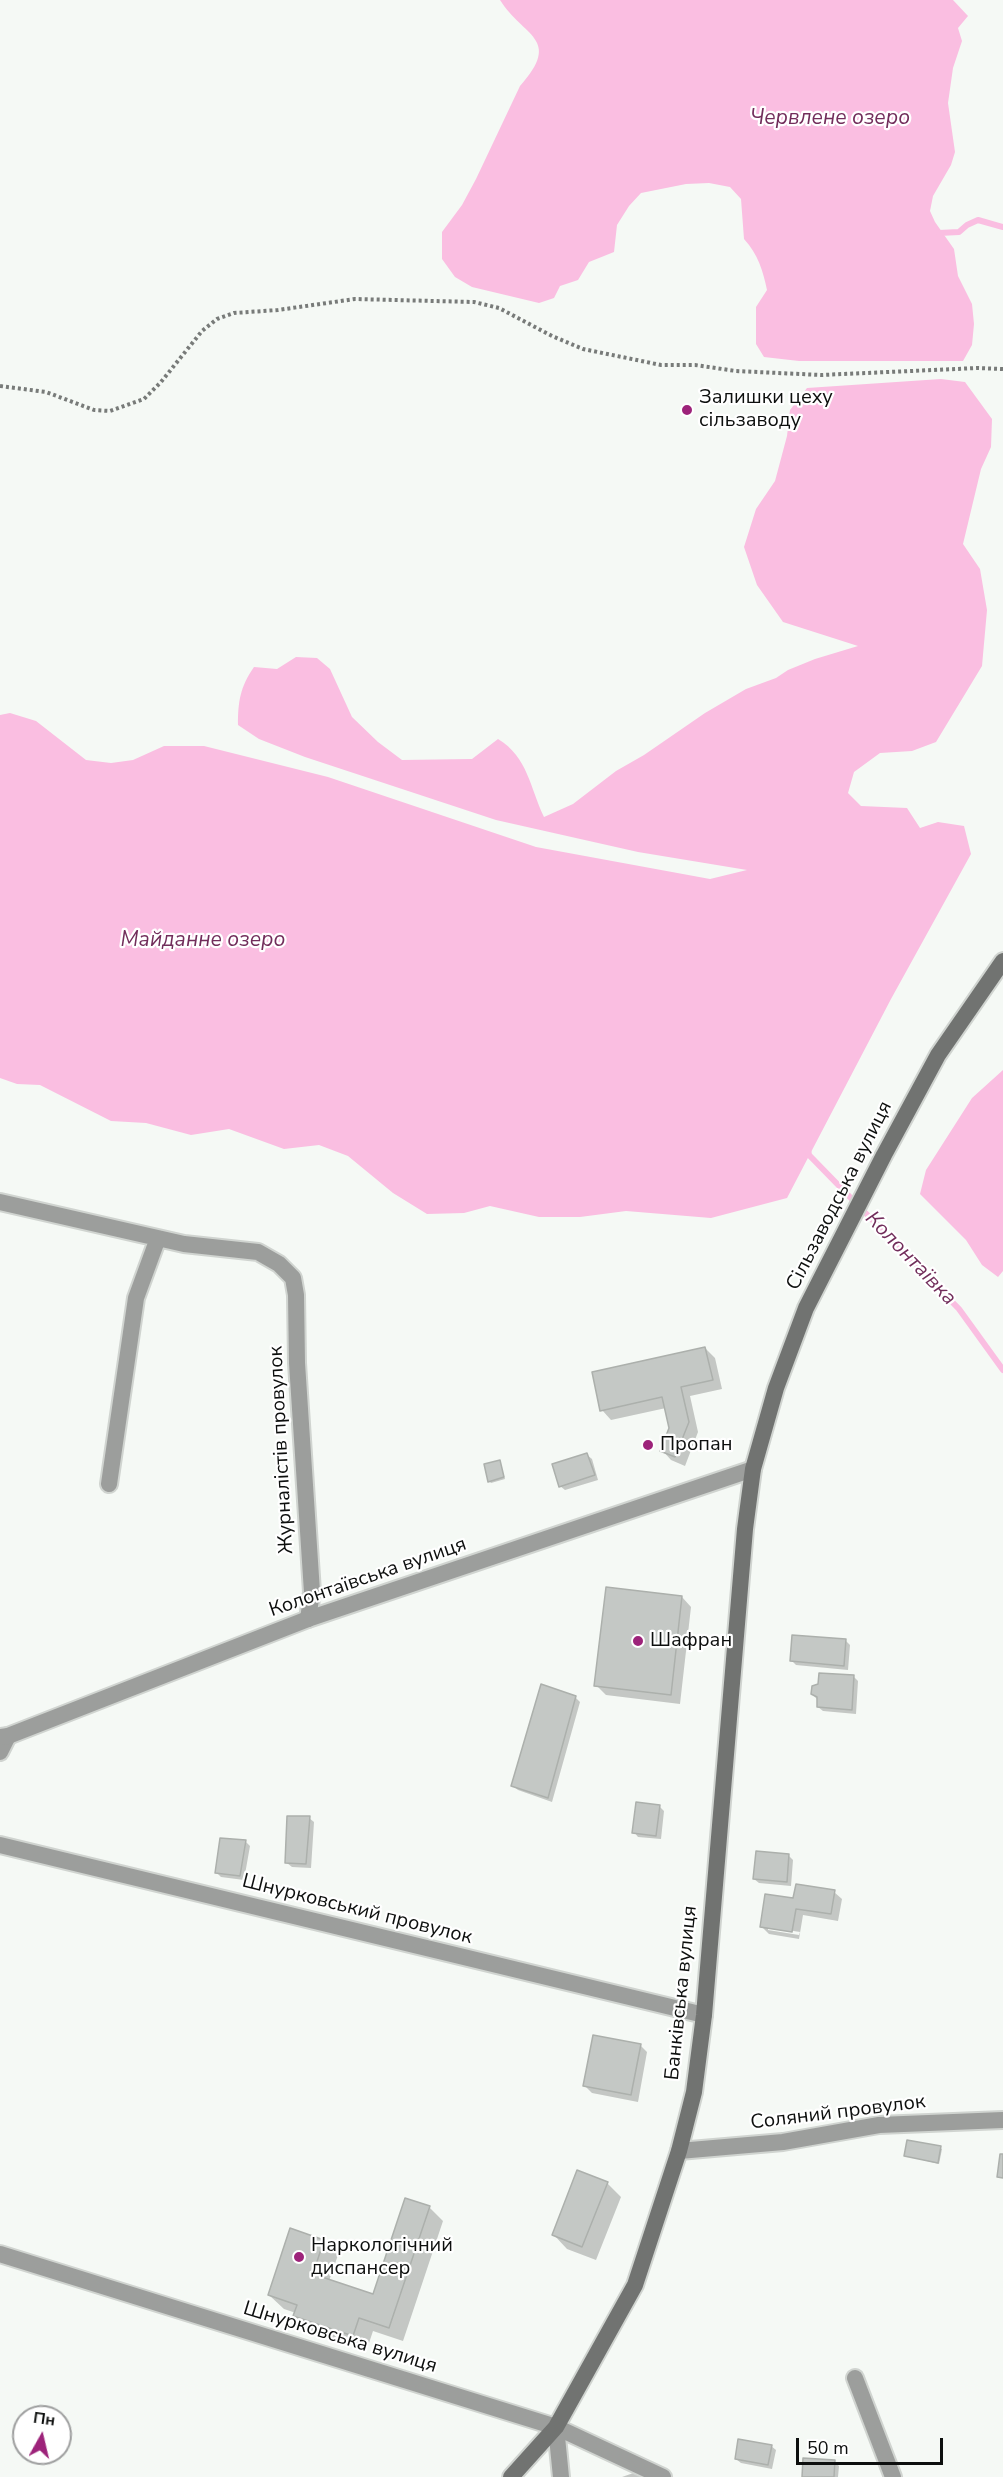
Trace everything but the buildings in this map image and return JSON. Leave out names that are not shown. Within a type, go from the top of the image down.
[{"type":"main road","name":"Сільзаводська вулиця","points":[[753,1470],[777,1388],[806,1308],[841,1237],[938,1055],[1003,961]]},
{"type":"main road","name":"Банківська вулиця","points":[[511,2477],[556,2427],[635,2285],[679,2151],[694,2092],[704,2014],[738,1600],[753,1470]]},
{"type":"street","points":[[0,1202],[158,1238],[136,1298],[109,1484]]},
{"type":"street","name":"Журналістів провулок","points":[[158,1238],[184,1244],[258,1252],[279,1264],[293,1278],[296,1295],[297,1363],[312,1592],[308,1619]]},
{"type":"street","name":"Колонтаївська вулиця","points":[[4,1737],[308,1619],[753,1470]]},
{"type":"street","points":[[0,1752],[4,1737]]},
{"type":"street","name":"Шнурковський провулок","points":[[0,1845],[704,2014]]},
{"type":"street","name":"Соляний провулок","points":[[679,2151],[783,2142],[879,2125],[1003,2120]]},
{"type":"street","name":"Шнурковська вулиця","points":[[0,2254],[556,2427],[663,2477]]},
{"type":"street","points":[[855,2379],[893,2477]]},
{"type":"street","points":[[556,2427],[561,2477]]},
{"type":"path","points":[[0,386],[46,392],[94,410],[110,411],[144,399],[173,368],[202,331],[217,319],[234,312],[278,310],[355,299],[474,302],[499,308],[552,336],[583,349],[661,365],[695,365],[736,371],[821,375],[978,368],[1003,369]]},
{"type":"water","name":"Червлене озеро","points":[[500,0],[953,0],[968,16],[958,28],[962,41],[953,68],[948,103],[955,152],[951,165],[933,196],[930,211],[954,249],[958,276],[972,304],[974,324],[972,345],[963,361],[799,361],[764,357],[756,344],[756,307],[767,290],[759,263],[744,239],[741,199],[730,187],[709,183],[686,184],[641,193],[617,225],[614,252],[589,262],[578,280],[560,286],[554,298],[539,303],[472,287],[455,277],[442,259],[442,232],[462,205],[520,86],[538,58],[539,47],[535,39]]},
{"type":"water","name":"Майданне озеро","points":[[941,379],[965,382],[992,419],[991,447],[981,469],[963,544],[980,569],[987,610],[982,666],[936,742],[912,751],[880,753],[854,772],[848,793],[861,806],[907,808],[920,828],[938,822],[964,826],[971,854],[891,999],[787,1198],[711,1218],[626,1211],[580,1217],[539,1217],[490,1206],[464,1213],[427,1214],[393,1193],[348,1156],[319,1145],[284,1149],[229,1129],[191,1135],[146,1123],[111,1121],[40,1085],[17,1084],[0,1078],[0,715],[10,713],[36,721],[86,760],[111,763],[133,760],[164,746],[204,746],[328,777],[536,847],[710,879],[747,870],[638,852],[496,820],[305,757],[259,739],[238,725],[239,702],[243,688],[254,667],[277,669],[296,657],[317,658],[330,669],[352,717],[378,742],[402,760],[472,759],[498,739],[508,746],[522,764],[544,817],[573,804],[616,771],[746,689],[776,678],[788,670],[815,659],[858,646],[783,622],[757,585],[744,547],[756,509],[775,481],[787,436],[790,410],[807,388]]},
{"type":"water","points":[[1003,1070],[1003,1271],[998,1277],[982,1265],[966,1240],[920,1194],[926,1170],[972,1098]]},
{"type":"waterway","points":[[939,233],[959,232],[978,220],[1003,227]]},
{"type":"waterway","name":"Колонтаївка","points":[[808,1149],[809,1155],[959,1309],[1003,1370]]},
{"type":"place","name":"Залишки цеху сільзаводу","points":[[687,410]]},
{"type":"place","name":"Пропан","points":[[648,1445]]},
{"type":"place","name":"Шафран","points":[[638,1641]]},
{"type":"place","name":"Наркологічний диспансер","points":[[299,2257]]}]
